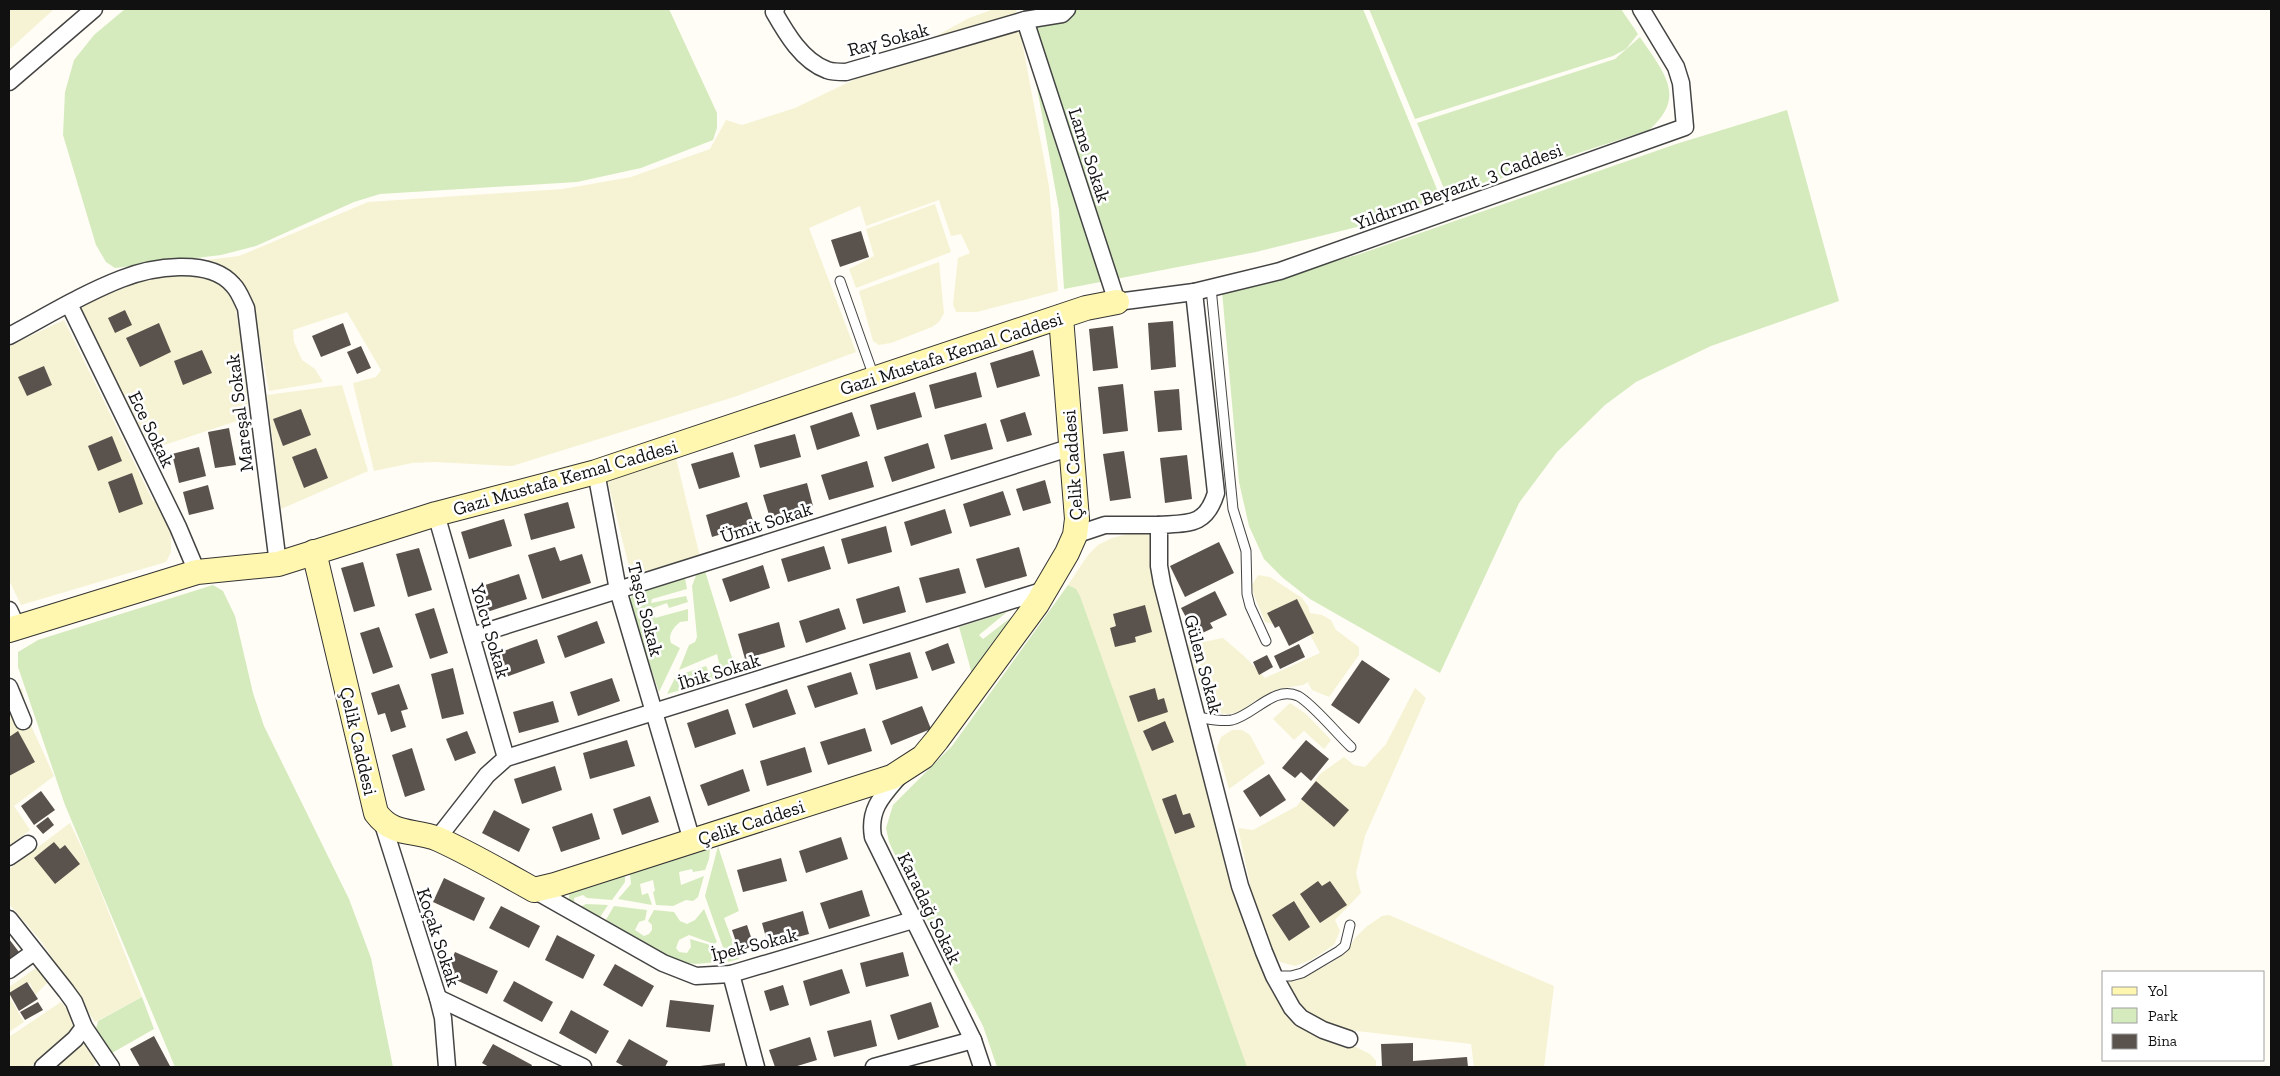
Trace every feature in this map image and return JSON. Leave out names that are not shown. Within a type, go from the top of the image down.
[{"type":"street","points":[[9,82],[94,9]]},
{"type":"street","name":"Ray Sokak","points":[[776,9],[774,12],[803,54],[826,70],[846,72],[869,68],[1025,20],[1062,14],[1067,9]]},
{"type":"street","name":"Yıldırım Beyazıt_3 Caddesi","points":[[1117,302],[1194,292],[1280,271],[1685,127],[1681,83],[1676,67],[1641,9]]},
{"type":"street","name":"Lame Sokak","points":[[1025,20],[1117,302]]},
{"type":"street","name":"Mareşal Sokak","points":[[69,304],[121,279],[171,267],[213,270],[233,284],[246,308],[278,564]]},
{"type":"street","points":[[1075,535],[1092,528],[1105,526],[1193,522],[1212,507],[1216,493],[1194,292]]},
{"type":"street","name":"Gazi Mustafa Kemal Caddesi","points":[[12,622],[197,572],[278,564],[436,514],[596,472],[1086,308],[1117,302]]},
{"type":"street","points":[[9,336],[69,304]]},
{"type":"street","name":"Ece Sokak","points":[[69,304],[178,527],[197,572]]},
{"type":"street","name":"Çelik Caddesi","points":[[314,552],[376,813],[395,830],[437,839],[534,890],[692,841],[892,777],[905,771],[923,757],[938,740],[1037,604],[1067,553],[1075,535],[1077,519],[1061,317]]},
{"type":"street","name":"Ümit Sokak","points":[[472,636],[1072,447]]},
{"type":"street","name":"Taşcı Sokak","points":[[596,472],[618,590],[692,841]]},
{"type":"street","name":"Yolcu Sokak","points":[[436,514],[506,758]]},
{"type":"street","name":"Gülen Sokak","points":[[1159,525],[1159,566],[1162,583],[1198,716],[1240,886],[1274,976],[1292,1008],[1301,1018],[1323,1030],[1349,1039]]},
{"type":"street","name":"İbik Sokak","points":[[437,839],[487,775],[506,758],[1045,590]]},
{"type":"street","points":[[9,687],[23,720]]},
{"type":"street","name":"Karadağ Sokak","points":[[905,771],[877,802],[873,812],[871,829],[873,837],[973,1040],[982,1067]]},
{"type":"street","name":"Koçak Sokak","points":[[382,820],[438,998],[443,1018],[447,1067]]},
{"type":"street","points":[[9,857],[28,844]]},
{"type":"street","name":"İpek Sokak","points":[[534,890],[663,963],[683,973],[696,976],[710,977],[731,974],[913,920]]},
{"type":"street","points":[[9,918],[70,997],[84,1027],[111,1067]]},
{"type":"street","points":[[9,970],[34,952]]},
{"type":"street","points":[[731,974],[756,1067]]},
{"type":"street","points":[[438,998],[582,1067]]},
{"type":"street","points":[[43,1067],[75,1039],[84,1027]]},
{"type":"street","points":[[874,1067],[973,1040]]},
{"type":"lane","points":[[840,282],[874,378]]},
{"type":"lane","points":[[1211,288],[1233,509],[1246,551],[1247,594],[1250,606],[1266,641]]},
{"type":"lane","points":[[1198,716],[1221,721],[1234,720],[1277,695],[1289,693],[1307,703],[1351,747]]},
{"type":"lane","points":[[1274,976],[1291,976],[1302,973],[1338,952],[1345,946],[1350,925]]},
{"type":"shaded area","points":[[9,9],[54,9],[9,50]]},
{"type":"shaded area","points":[[994,9],[1016,9],[1049,186],[1058,291],[977,312],[956,312],[953,304],[958,258],[970,253],[961,234],[951,236],[939,200],[866,226],[860,206],[809,228],[856,352],[734,397],[512,466],[434,462],[412,463],[374,471],[353,383],[376,377],[381,370],[347,312],[293,330],[294,342],[302,360],[315,369],[323,382],[269,391],[254,311],[199,261],[239,256],[368,202],[563,189],[631,177],[710,149],[726,120],[742,125],[795,108],[872,71],[969,18]]},
{"type":"shaded area","points":[[935,204],[951,252],[856,288],[849,269],[874,256],[866,229]]},
{"type":"shaded area","points":[[939,262],[944,313],[939,322],[932,327],[891,343],[879,345],[873,341],[859,291]]},
{"type":"shaded area","points":[[160,276],[188,276],[215,280],[229,289],[236,310],[242,345],[249,417],[152,449],[118,387],[80,309],[84,304],[139,282]]},
{"type":"shaded area","points":[[64,320],[153,501],[157,500],[171,526],[171,552],[166,562],[21,605],[9,580],[9,346]]},
{"type":"shaded area","points":[[342,385],[368,471],[281,509],[267,395]]},
{"type":"shaded area","points":[[675,454],[700,557],[631,575],[607,478]]},
{"type":"shaded area","points":[[1135,532],[1152,533],[1153,578],[1257,957],[1274,993],[1291,1020],[1301,1028],[1356,1047],[1370,1054],[1376,1061],[1376,1067],[1242,1067],[1068,585],[1088,555],[1098,545],[1112,538]]},
{"type":"shaded area","points":[[1258,575],[1270,577],[1302,598],[1308,606],[1310,613],[1322,615],[1331,620],[1336,630],[1359,647],[1359,655],[1329,697],[1312,690],[1308,683],[1310,681],[1303,685],[1278,689],[1256,700],[1240,712],[1217,713],[1206,705],[1187,645],[1223,638],[1265,678],[1320,653],[1299,614],[1276,625],[1265,622],[1253,593],[1252,585]]},
{"type":"shaded area","points":[[22,688],[29,721],[54,776],[14,806],[30,830],[9,846],[9,695]]},
{"type":"shaded area","points":[[1415,688],[1426,698],[1365,836],[1356,873],[1361,893],[1335,920],[1340,931],[1334,945],[1311,960],[1295,966],[1280,962],[1271,948],[1252,893],[1238,828],[1253,830],[1297,806],[1320,774],[1344,757],[1354,765],[1365,767],[1386,744]]},
{"type":"shaded area","points":[[1290,703],[1306,714],[1331,740],[1324,749],[1304,731],[1294,740],[1273,719]]},
{"type":"shaded area","points":[[1232,730],[1242,730],[1250,735],[1265,763],[1229,789],[1217,748],[1221,737]]},
{"type":"shaded area","points":[[70,823],[90,865],[142,997],[95,1022],[41,941],[9,904],[9,869]]},
{"type":"shaded area","points":[[1389,915],[1554,986],[1544,1067],[1474,1067],[1471,1044],[1330,1028],[1300,1008],[1285,982],[1298,980],[1331,963],[1347,951],[1355,938],[1366,927],[1382,916]]},
{"type":"shaded area","points":[[36,968],[49,981],[35,995],[30,983],[9,993],[9,987]]},
{"type":"shaded area","points":[[9,996],[24,1022],[9,1032]]},
{"type":"shaded area","points":[[61,1002],[74,1018],[74,1026],[65,1040],[30,1067],[9,1067],[9,1037]]},
{"type":"shaded area","points":[[85,1042],[98,1059],[93,1067],[52,1067]]},
{"type":"green space","points":[[125,9],[669,9],[717,113],[717,128],[713,140],[641,168],[577,182],[380,194],[354,202],[256,246],[221,255],[115,268],[106,262],[96,245],[63,135],[65,92],[74,60],[94,35]]},
{"type":"green space","points":[[1023,9],[1363,9],[1441,199],[1365,225],[1256,252],[1064,289],[1059,210]]},
{"type":"green space","points":[[1369,9],[1621,9],[1638,34],[1626,49],[1613,56],[1415,119]]},
{"type":"green space","points":[[1640,37],[1657,62],[1668,84],[1667,106],[1661,118],[1649,130],[1447,196],[1417,123],[1615,59]]},
{"type":"green space","points":[[1787,110],[1839,301],[1711,346],[1636,382],[1605,405],[1557,452],[1519,503],[1440,673],[1310,599],[1283,578],[1264,559],[1249,526],[1239,482],[1222,291],[1357,255],[1676,144]]},
{"type":"green space","points":[[705,571],[737,674],[667,694],[676,676],[706,666],[709,672],[720,667],[717,654],[679,670],[689,645],[695,642],[697,637],[692,586],[697,573]]},
{"type":"green space","points":[[685,578],[687,589],[652,599],[651,603],[686,596],[688,602],[669,608],[667,603],[653,608],[655,618],[688,609],[688,621],[680,622],[671,634],[671,643],[680,648],[659,692],[629,604],[631,597],[637,593]]},
{"type":"green space","points":[[213,585],[223,591],[235,616],[253,693],[264,726],[349,899],[371,958],[393,1067],[175,1067],[65,805],[18,667],[18,652],[38,640]]},
{"type":"green space","points":[[1068,585],[1076,589],[1080,596],[1247,1067],[997,1067],[983,1026],[910,887],[889,842],[886,828],[893,805],[952,746]]},
{"type":"green space","points":[[1007,612],[979,635],[983,639],[1014,617],[972,674],[959,627]]},
{"type":"green space","points":[[718,846],[739,911],[724,918],[739,959],[728,962],[705,896]]},
{"type":"green space","points":[[710,849],[705,870],[693,872],[692,869],[679,872],[681,885],[704,876],[698,897],[693,901],[686,900],[673,906],[656,905],[653,880],[640,884],[642,895],[648,893],[652,905],[618,899],[631,884],[630,874]]},
{"type":"green space","points":[[625,876],[625,882],[612,900],[587,898],[583,895],[574,898],[575,905],[580,907],[586,904],[608,905],[598,920],[569,903],[569,894]]},
{"type":"green space","points":[[614,906],[647,910],[645,920],[639,922],[635,930],[644,936],[652,930],[652,925],[648,921],[654,910],[674,912],[680,921],[687,924],[695,920],[704,909],[717,942],[714,944],[689,935],[679,940],[676,948],[679,952],[687,953],[691,947],[690,939],[707,944],[717,949],[719,962],[695,964],[677,961],[604,923]]},
{"type":"green space","points":[[142,997],[154,1029],[112,1053],[96,1029],[98,1021]]},
{"type":"building","points":[[861,231],[869,257],[840,267],[831,240]]},
{"type":"building","points":[[125,310],[132,325],[115,333],[108,318]]},
{"type":"building","points":[[1173,321],[1176,367],[1151,370],[1148,323]]},
{"type":"building","points":[[159,323],[171,352],[140,367],[126,338]]},
{"type":"building","points":[[343,323],[351,345],[321,357],[312,336]]},
{"type":"building","points":[[1113,326],[1118,368],[1093,371],[1089,329]]},
{"type":"building","points":[[361,346],[371,368],[357,374],[347,352]]},
{"type":"building","points":[[202,350],[212,373],[183,385],[174,361]]},
{"type":"building","points":[[1033,350],[1040,376],[997,388],[990,363]]},
{"type":"building","points":[[44,366],[52,385],[27,396],[18,377]]},
{"type":"building","points":[[976,372],[982,397],[935,409],[929,385]]},
{"type":"building","points":[[1123,384],[1128,431],[1103,434],[1098,387]]},
{"type":"building","points":[[1179,389],[1182,430],[1158,432],[1154,391]]},
{"type":"building","points":[[915,392],[922,417],[877,430],[870,405]]},
{"type":"building","points":[[301,409],[311,435],[283,446],[273,419]]},
{"type":"building","points":[[852,412],[860,436],[817,450],[810,426]]},
{"type":"building","points":[[1025,412],[1032,435],[1007,442],[1000,420]]},
{"type":"building","points":[[986,423],[993,449],[951,460],[944,435]]},
{"type":"building","points":[[229,428],[236,465],[215,468],[208,432]]},
{"type":"building","points":[[795,434],[801,457],[760,468],[754,445]]},
{"type":"building","points":[[112,436],[122,461],[98,471],[88,446]]},
{"type":"building","points":[[928,443],[935,468],[892,482],[884,457]]},
{"type":"building","points":[[199,447],[206,476],[179,483],[172,454]]},
{"type":"building","points":[[316,448],[328,478],[304,488],[292,457]]},
{"type":"building","points":[[1124,451],[1131,498],[1110,501],[1103,454]]},
{"type":"building","points":[[733,452],[740,477],[699,489],[691,464]]},
{"type":"building","points":[[1187,455],[1192,499],[1165,503],[1160,458]]},
{"type":"building","points":[[867,461],[874,487],[829,500],[821,475]]},
{"type":"building","points":[[132,473],[143,504],[119,513],[108,482]]},
{"type":"building","points":[[1045,480],[1051,503],[1023,511],[1016,489]]},
{"type":"building","points":[[807,483],[813,506],[770,518],[763,495]]},
{"type":"building","points":[[208,485],[214,509],[189,515],[183,492]]},
{"type":"building","points":[[1003,491],[1011,515],[970,527],[963,504]]},
{"type":"building","points":[[568,502],[575,528],[531,540],[524,514]]},
{"type":"building","points":[[747,502],[754,524],[712,537],[706,515]]},
{"type":"building","points":[[945,509],[952,533],[911,546],[904,522]]},
{"type":"building","points":[[504,519],[512,546],[469,559],[461,532]]},
{"type":"building","points":[[886,526],[892,552],[848,564],[841,539]]},
{"type":"building","points":[[1219,542],[1234,573],[1185,597],[1170,566]]},
{"type":"building","points":[[824,546],[831,569],[788,582],[781,559]]},
{"type":"building","points":[[555,547],[560,561],[582,554],[591,583],[542,599],[528,555]]},
{"type":"building","points":[[1019,547],[1027,576],[985,588],[976,559]]},
{"type":"building","points":[[419,548],[432,590],[408,597],[396,554]]},
{"type":"building","points":[[363,562],[375,606],[354,612],[341,568]]},
{"type":"building","points":[[763,565],[770,588],[730,602],[722,579]]},
{"type":"building","points":[[959,568],[966,593],[926,603],[919,578]]},
{"type":"building","points":[[519,574],[527,599],[487,612],[479,587]]},
{"type":"building","points":[[899,586],[906,612],[863,624],[856,599]]},
{"type":"building","points":[[1215,591],[1227,615],[1210,623],[1213,628],[1196,636],[1181,608]]},
{"type":"building","points":[[1297,599],[1314,633],[1289,646],[1279,626],[1275,628],[1267,613]]},
{"type":"building","points":[[1145,605],[1152,632],[1135,637],[1136,642],[1115,647],[1110,628],[1116,626],[1113,614]]},
{"type":"building","points":[[434,608],[448,653],[430,659],[415,614]]},
{"type":"building","points":[[839,608],[846,629],[806,643],[799,621]]},
{"type":"building","points":[[597,621],[605,643],[565,658],[557,636]]},
{"type":"building","points":[[779,622],[785,647],[745,659],[738,634]]},
{"type":"building","points":[[379,627],[393,667],[373,674],[360,633]]},
{"type":"building","points":[[537,639],[545,663],[503,678],[495,654]]},
{"type":"building","points":[[948,643],[955,663],[932,671],[925,652]]},
{"type":"building","points":[[1299,644],[1305,657],[1280,669],[1274,656]]},
{"type":"building","points":[[910,652],[918,678],[876,690],[869,664]]},
{"type":"building","points":[[1267,655],[1273,667],[1259,675],[1253,662]]},
{"type":"building","points":[[1362,660],[1390,679],[1359,724],[1331,705]]},
{"type":"building","points":[[453,668],[464,714],[442,719],[431,674]]},
{"type":"building","points":[[851,672],[858,694],[815,708],[807,686]]},
{"type":"building","points":[[612,678],[620,701],[578,716],[570,692]]},
{"type":"building","points":[[399,684],[408,709],[401,711],[406,727],[391,732],[385,713],[378,715],[371,693]]},
{"type":"building","points":[[1155,688],[1158,700],[1164,698],[1168,712],[1138,722],[1129,696]]},
{"type":"building","points":[[787,689],[796,714],[753,728],[745,704]]},
{"type":"building","points":[[553,701],[559,722],[519,733],[513,712]]},
{"type":"building","points":[[922,706],[931,729],[891,745],[882,721]]},
{"type":"building","points":[[728,709],[736,734],[695,748],[687,723]]},
{"type":"building","points":[[1165,721],[1174,742],[1152,751],[1143,731]]},
{"type":"building","points":[[865,728],[872,751],[828,765],[820,742]]},
{"type":"building","points":[[18,731],[35,762],[9,776],[9,737]]},
{"type":"building","points":[[467,731],[476,753],[455,761],[446,739]]},
{"type":"building","points":[[627,740],[635,766],[590,779],[583,753]]},
{"type":"building","points":[[1306,740],[1329,759],[1311,781],[1301,772],[1295,778],[1282,768]]},
{"type":"building","points":[[805,747],[812,772],[767,786],[760,761]]},
{"type":"building","points":[[412,748],[425,790],[405,797],[392,755]]},
{"type":"building","points":[[555,766],[562,790],[522,804],[514,779]]},
{"type":"building","points":[[743,769],[750,791],[708,806],[700,785]]},
{"type":"building","points":[[1269,774],[1286,800],[1260,817],[1243,791]]},
{"type":"building","points":[[1316,781],[1349,810],[1334,827],[1301,799]]},
{"type":"building","points":[[41,791],[55,810],[34,825],[21,806]]},
{"type":"building","points":[[1176,794],[1183,815],[1190,813],[1195,827],[1175,834],[1162,799]]},
{"type":"building","points":[[650,796],[659,822],[622,835],[613,809]]},
{"type":"building","points":[[494,810],[530,829],[519,852],[482,833]]},
{"type":"building","points":[[592,813],[600,839],[561,852],[552,827]]},
{"type":"building","points":[[48,817],[54,825],[43,834],[36,826]]},
{"type":"building","points":[[841,837],[848,859],[806,873],[799,851]]},
{"type":"building","points":[[54,842],[60,849],[65,845],[80,864],[55,884],[34,858]]},
{"type":"building","points":[[781,858],[787,881],[743,892],[737,870]]},
{"type":"building","points":[[444,878],[485,898],[474,921],[433,902]]},
{"type":"building","points":[[1318,881],[1322,886],[1330,881],[1347,905],[1320,923],[1300,894]]},
{"type":"building","points":[[862,890],[870,916],[829,929],[820,903]]},
{"type":"building","points":[[1294,901],[1310,927],[1289,941],[1272,915]]},
{"type":"building","points":[[501,906],[540,926],[529,948],[489,928]]},
{"type":"building","points":[[803,911],[809,934],[768,945],[762,923]]},
{"type":"building","points":[[747,925],[754,946],[739,951],[732,930]]},
{"type":"building","points":[[557,935],[595,955],[583,979],[545,960]]},
{"type":"building","points":[[9,939],[19,952],[9,960]]},
{"type":"building","points":[[455,952],[498,971],[487,994],[445,975]]},
{"type":"building","points":[[903,952],[909,976],[866,987],[860,963]]},
{"type":"building","points":[[615,964],[654,986],[642,1007],[603,985]]},
{"type":"building","points":[[842,969],[850,993],[810,1006],[803,981]]},
{"type":"building","points":[[514,981],[553,1002],[542,1022],[503,1001]]},
{"type":"building","points":[[27,982],[38,999],[19,1011],[9,993]]},
{"type":"building","points":[[783,985],[789,1005],[770,1011],[764,991]]},
{"type":"building","points":[[670,1000],[714,1005],[710,1032],[666,1027]]},
{"type":"building","points":[[38,1002],[43,1010],[25,1020],[20,1012]]},
{"type":"building","points":[[931,1002],[939,1027],[898,1040],[890,1015]]},
{"type":"building","points":[[571,1010],[609,1031],[596,1054],[559,1033]]},
{"type":"building","points":[[871,1020],[877,1046],[834,1057],[827,1031]]},
{"type":"building","points":[[154,1036],[170,1066],[140,1067],[130,1049]]},
{"type":"building","points":[[810,1037],[817,1060],[794,1067],[775,1067],[769,1050]]},
{"type":"building","points":[[629,1039],[668,1061],[665,1067],[625,1067],[616,1062]]},
{"type":"building","points":[[1413,1043],[1413,1061],[1467,1057],[1468,1067],[1382,1067],[1381,1044]]},
{"type":"building","points":[[493,1044],[532,1065],[531,1067],[489,1067],[482,1063]]},
{"type":"building","points":[[725,1063],[725,1067],[700,1067],[700,1066]]}]
